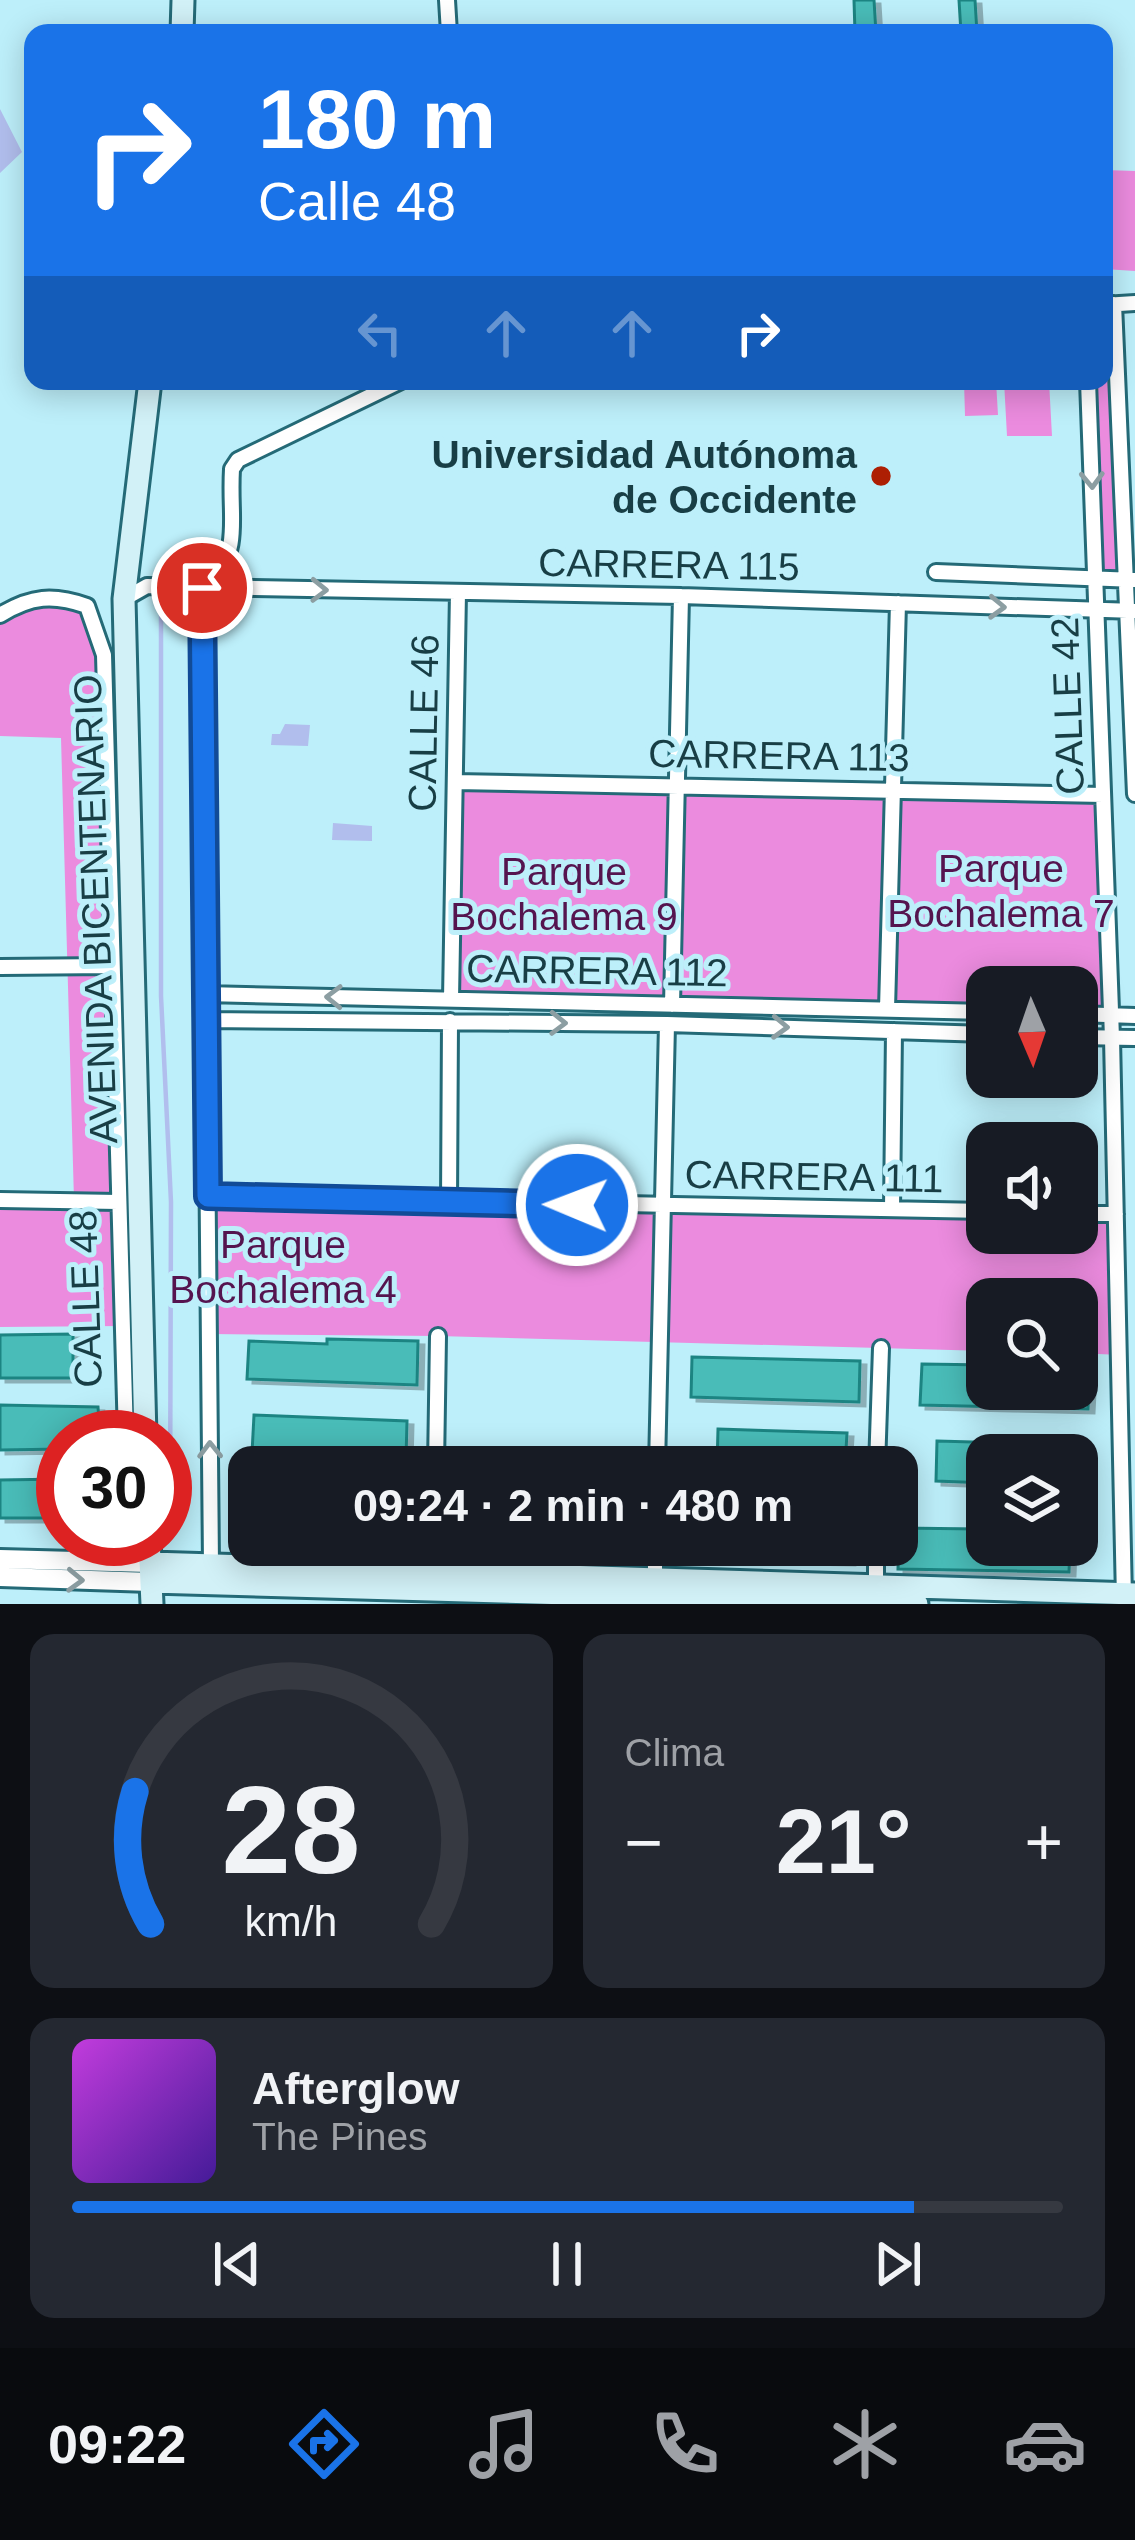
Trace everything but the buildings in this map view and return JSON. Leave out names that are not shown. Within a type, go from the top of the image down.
[{"type":"main road","name":"AVENIDA BICENTENARIO","points":[[145,1410],[124,598],[149,390]]},
{"type":"main road","points":[[155,1579],[204,1584],[435,1573],[584,1592],[655,1579],[1128,1597]]},
{"type":"main road","points":[[204,1584],[225,1594],[293,1587],[913,1604]]},
{"type":"main road","points":[[262,1604],[293,1587]]},
{"type":"street","name":"CALLE 42","points":[[1113,357],[1130,580],[1135,794]]},
{"type":"street","points":[[204,1584],[208,588],[229,561],[234,536],[231,480],[238,460],[382,390]]},
{"type":"street","name":"CALLE 42","points":[[1088,390],[1128,1597]]},
{"type":"street","points":[[936,572],[1130,580]]},
{"type":"street","name":"CARRERA 115","points":[[124,598],[148,586],[1131,611]]},
{"type":"street","name":"CALLE 46","points":[[451,999],[458,592]]},
{"type":"street","points":[[672,1005],[681,596]]},
{"type":"street","name":"CALLE 48","points":[[2,613],[35,598],[61,597],[87,606],[104,656],[125,1410]]},
{"type":"street","points":[[887,1010],[898,603]]},
{"type":"street","name":"CARRERA 113","points":[[454,782],[1103,795]]},
{"type":"street","points":[[0,967],[110,966]]},
{"type":"street","name":"CARRERA 112","points":[[205,994],[966,1012]]},
{"type":"street","points":[[1098,1015],[1135,1016]]},
{"type":"street","name":"CARRERA 112","points":[[206,1020],[667,1024],[966,1033]]},
{"type":"street","points":[[449,1202],[450,1021]]},
{"type":"street","points":[[657,1446],[667,1024]]},
{"type":"street","points":[[892,1209],[894,1030]]},
{"type":"street","points":[[1098,1038],[1135,1039]]},
{"type":"street","name":"CARRERA 111","points":[[208,1196],[966,1211]]},
{"type":"street","points":[[0,1200],[118,1202]]},
{"type":"street","points":[[1098,1214],[1116,1214]]},
{"type":"street","points":[[436,1446],[438,1336]]},
{"type":"street","points":[[879,1446],[881,1348]]},
{"type":"street","points":[[0,1559],[36,1560]]},
{"type":"street","points":[[81,1566],[155,1579]]},
{"type":"street","points":[[435,1566],[435,1573]]},
{"type":"street","points":[[655,1566],[655,1579]]},
{"type":"street","points":[[876,1566],[876,1585]]},
{"type":"street","points":[[0,1577],[155,1579]]},
{"type":"green space","points":[[1113,170],[1135,171],[1135,271],[1113,270]]},
{"type":"green space","points":[[1113,304],[1125,580],[1095,579],[1088,390],[1113,390]]},
{"type":"green space","points":[[964,390],[997,390],[998,415],[965,416]]},
{"type":"green space","points":[[1004,390],[1049,390],[1052,436],[1007,436]]},
{"type":"green space","points":[[35,598],[87,606],[100,636],[122,1326],[0,1327],[0,1200],[74,1200],[61,738],[0,736],[0,615]]},
{"type":"green space","points":[[455,782],[1103,795],[1111,1015],[1098,1015],[1098,966],[966,966],[966,1011],[451,999]]},
{"type":"green space","name":"Parque Bochalema 4","points":[[208,1196],[966,1211],[966,1254],[1098,1254],[1098,1214],[1116,1214],[1120,1355],[1098,1354],[1098,1278],[966,1278],[966,1350],[209,1334]]},
{"type":"water","points":[[0,109],[22,152],[0,173]]},
{"type":"water","points":[[285,724],[310,725],[308,746],[271,745],[272,734],[280,734]]},
{"type":"water","points":[[333,823],[372,826],[372,841],[332,840]]},
{"type":"waterway","points":[[161,603],[161,996],[171,1202],[170,1410]]},
{"type":"place","name":"Universidad Autónoma de Occidente","points":[[881,476]]},
{"type":"route","points":[[202,588],[208,1196],[577,1205]]},
{"type":"park label","name":"Parque Bochalema 7","points":[[1001,890]]},
{"type":"park label","name":"Parque Bochalema 9","points":[[564,894]]}]
